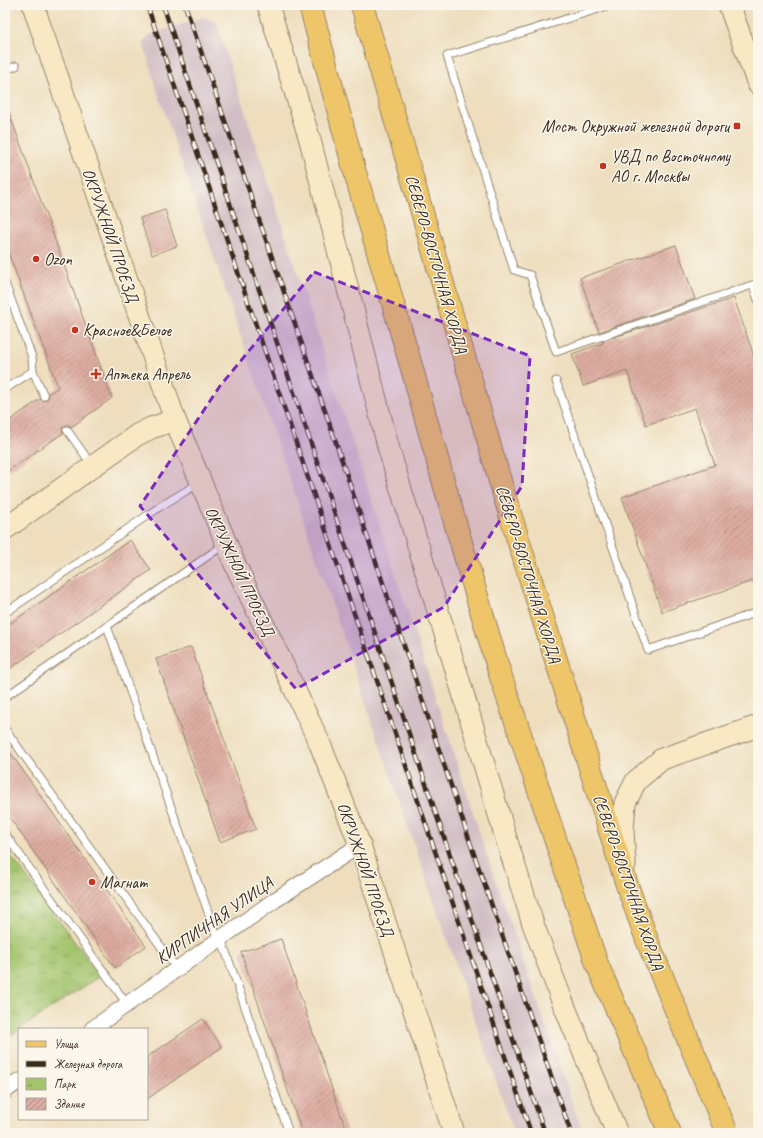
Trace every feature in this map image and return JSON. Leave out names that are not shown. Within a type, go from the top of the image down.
[{"type":"main road","name":"ОКРУЖНОЙ ПРОЕЗД","points":[[33,5],[175,420],[226,543],[317,738],[360,845],[454,1133]]},
{"type":"main road","points":[[268,5],[310,140],[389,450],[505,835],[533,924],[563,1003],[617,1133]]},
{"type":"main road","points":[[310,5],[354,169],[499,671],[597,964],[670,1133]]},
{"type":"main road","name":"СЕВЕРО-ВОСТОЧНАЯ ХОРДА","points":[[362,5],[505,498],[626,882],[646,940],[727,1133]]},
{"type":"main road","points":[[729,5],[758,84]]},
{"type":"main road","points":[[5,529],[137,435],[151,428],[175,420]]},
{"type":"main road","points":[[626,882],[623,830],[625,803],[636,781],[662,759],[758,726]]},
{"type":"street","name":"КИРПИЧНАЯ УЛИЦА","points":[[93,1028],[306,879],[360,845]]},
{"type":"street","points":[[5,1091],[18,1082]]},
{"type":"lane","points":[[610,5],[447,56],[514,270],[530,276],[556,352],[755,284],[758,300]]},
{"type":"lane","points":[[5,70],[16,66]]},
{"type":"lane","points":[[5,283],[32,357],[33,370],[44,396]]},
{"type":"lane","points":[[5,389],[33,370]]},
{"type":"lane","points":[[556,381],[648,650],[758,612]]},
{"type":"lane","points":[[67,430],[94,466]]},
{"type":"lane","points":[[5,613],[161,506],[200,483]]},
{"type":"lane","points":[[5,697],[226,543]]},
{"type":"lane","points":[[107,626],[289,1133]]},
{"type":"lane","points":[[5,728],[176,969]]},
{"type":"lane","points":[[5,834],[127,1004]]},
{"type":"highlighted area","points":[[314,272],[530,356],[522,486],[444,607],[296,689],[140,506],[220,386]]},
{"type":"shaded area","points":[[204,17],[216,22],[491,868],[583,1133],[514,1133],[159,96],[143,43],[149,35]]},
{"type":"green space","points":[[5,848],[100,976],[22,1028],[18,1028],[18,1030],[5,1039]]},
{"type":"building","points":[[7,107],[112,398],[71,427],[69,425],[64,426],[62,428],[63,433],[5,473],[5,424],[40,399],[43,401],[46,400],[49,397],[48,394],[58,387],[5,244],[5,108]]},
{"type":"building","points":[[165,210],[177,246],[152,255],[140,218]]},
{"type":"building","points":[[676,245],[695,299],[599,332],[580,278]]},
{"type":"building","points":[[734,298],[758,368],[758,579],[662,612],[622,497],[715,465],[695,408],[646,425],[627,371],[583,386],[572,354],[603,343],[602,341]]},
{"type":"building","points":[[130,540],[151,570],[5,672],[5,627]]},
{"type":"building","points":[[191,647],[256,829],[220,842],[156,659]]},
{"type":"building","points":[[5,745],[146,946],[115,968],[5,811]]},
{"type":"building","points":[[281,939],[347,1133],[302,1133],[241,952]]},
{"type":"building","points":[[203,1019],[222,1047],[148,1098],[148,1056]]},
{"type":"railway","points":[[147,5],[531,1133]]},
{"type":"railway","points":[[163,5],[545,1133]]},
{"type":"railway","points":[[185,5],[335,440],[476,860],[571,1133]]},
{"type":"place","name":"Мост Окружной железной дороги","points":[[737,126]]},
{"type":"place","name":"УВД по Восточному АО г. Москвы","points":[[603,166]]},
{"type":"place","name":"Ozon","points":[[36,259]]},
{"type":"place","name":"Красное&Белое","points":[[75,330]]},
{"type":"place","name":"Аптека Апрель","points":[[96,374]]},
{"type":"place","name":"Магнат","points":[[92,882]]}]
